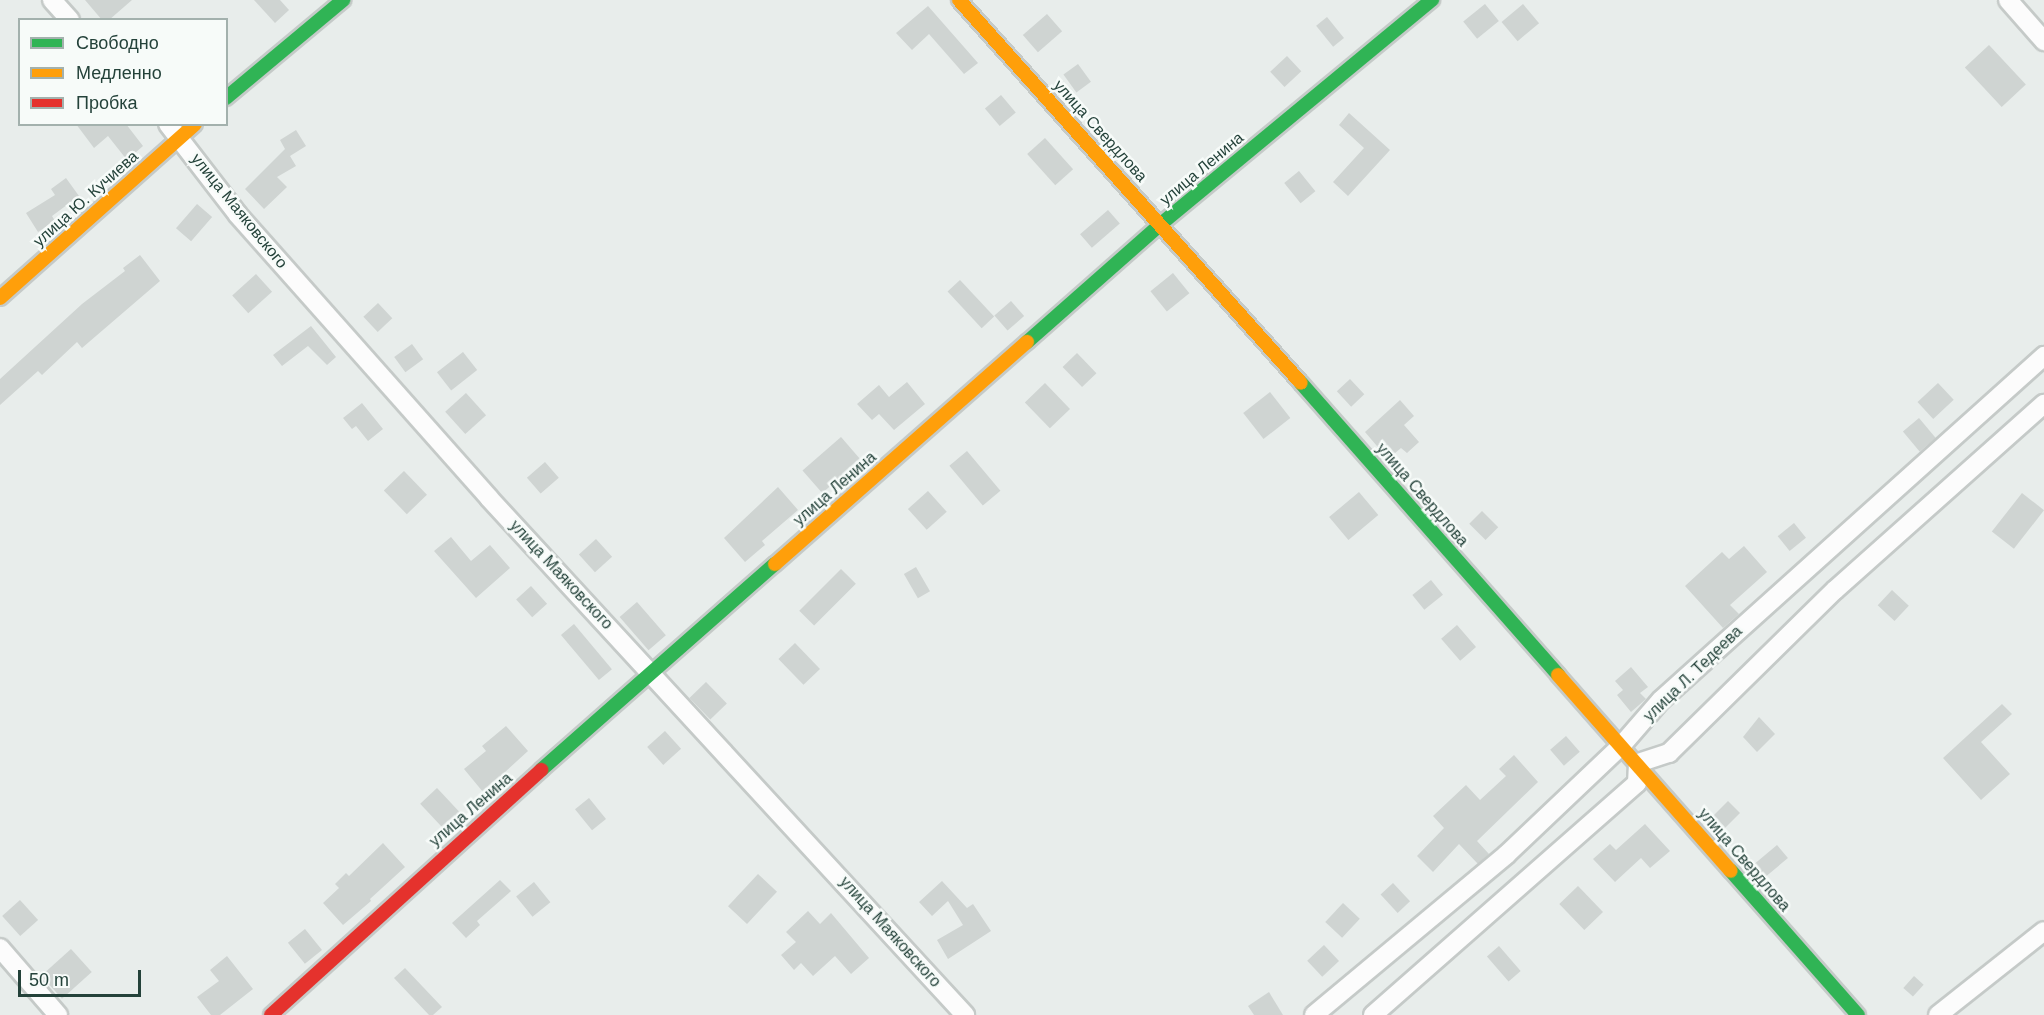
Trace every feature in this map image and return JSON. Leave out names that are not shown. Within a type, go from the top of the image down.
[{"type":"street","points":[[52,0],[68,18]]},
{"type":"street","points":[[228,96],[344,0]]},
{"type":"street","name":"улица Свердлова","points":[[959,0],[1161,224],[1858,1015]]},
{"type":"street","name":"улица Ленина","points":[[271,1015],[308,984],[429,869],[1161,224],[1432,0]]},
{"type":"street","points":[[2008,0],[2044,41]]},
{"type":"street","name":"улица Ю. Кучиева","points":[[0,298],[174,131],[189,126]]},
{"type":"street","name":"улица Маяковского","points":[[174,131],[238,215],[489,498],[652,672],[966,1015]]},
{"type":"street","name":"улица Л. Тедеева","points":[[1314,1015],[1506,855],[1621,746],[1661,700],[2044,356]]},
{"type":"street","points":[[1373,1015],[1637,783],[1638,763],[1669,753],[1835,590],[2044,404]]},
{"type":"street","points":[[1938,1015],[2044,931]]},
{"type":"street","points":[[0,948],[58,1015]]},
{"type":"building","points":[[85,0],[132,0],[111,18],[100,18]]},
{"type":"building","points":[[254,0],[280,0],[289,10],[275,23]]},
{"type":"building","points":[[1485,4],[1499,21],[1477,39],[1463,22]]},
{"type":"building","points":[[1523,4],[1539,23],[1518,41],[1502,22]]},
{"type":"building","points":[[928,6],[978,63],[964,74],[929,34],[912,50],[896,33]]},
{"type":"building","points":[[1047,14],[1062,31],[1038,52],[1023,35]]},
{"type":"building","points":[[1327,17],[1344,38],[1333,47],[1316,26]]},
{"type":"building","points":[[1989,45],[2026,84],[2002,107],[1965,68]]},
{"type":"building","points":[[1287,56],[1301,71],[1285,87],[1270,72]]},
{"type":"building","points":[[1078,64],[1091,82],[1076,92],[1063,75]]},
{"type":"building","points":[[1001,95],[1016,113],[1000,126],[985,108]]},
{"type":"building","points":[[1349,113],[1390,150],[1348,196],[1333,182],[1364,148],[1339,125]]},
{"type":"building","points":[[78,126],[128,126],[143,146],[127,160],[108,136],[94,148]]},
{"type":"building","points":[[296,130],[306,146],[290,156],[296,166],[277,177],[287,187],[264,209],[245,189],[285,149],[280,140]]},
{"type":"building","points":[[1045,138],[1073,169],[1055,185],[1027,154]]},
{"type":"building","points":[[1299,171],[1315,191],[1301,203],[1284,183]]},
{"type":"building","points":[[66,178],[79,196],[52,216],[55,221],[38,232],[26,213],[55,195],[51,189]]},
{"type":"building","points":[[197,204],[212,217],[191,241],[176,228]]},
{"type":"building","points":[[1108,210],[1120,224],[1092,248],[1080,234]]},
{"type":"building","points":[[140,255],[160,281],[82,348],[77,342],[42,375],[38,371],[0,405],[0,379],[82,304],[125,271],[123,268]]},
{"type":"building","points":[[1173,273],[1189,293],[1167,311],[1150,291]]},
{"type":"building","points":[[256,274],[272,292],[248,313],[232,295]]},
{"type":"building","points":[[960,280],[994,317],[982,328],[948,292]]},
{"type":"building","points":[[1011,301],[1024,316],[1008,331],[994,315]]},
{"type":"building","points":[[378,303],[392,318],[378,332],[363,317]]},
{"type":"building","points":[[311,326],[336,357],[327,365],[308,346],[282,366],[273,355]]},
{"type":"building","points":[[412,344],[423,359],[405,372],[394,357]]},
{"type":"building","points":[[463,352],[477,370],[451,390],[437,372]]},
{"type":"building","points":[[1077,353],[1096,373],[1082,387],[1063,367]]},
{"type":"building","points":[[1350,379],[1364,394],[1351,407],[1337,391]]},
{"type":"building","points":[[907,382],[925,404],[894,430],[879,414],[872,420],[857,404],[879,385],[889,397]]},
{"type":"building","points":[[1045,383],[1070,409],[1050,428],[1025,402]]},
{"type":"building","points":[[1938,383],[1954,400],[1933,419],[1918,402]]},
{"type":"building","points":[[1270,392],[1290,418],[1264,439],[1243,413]]},
{"type":"building","points":[[466,393],[486,415],[465,434],[445,412]]},
{"type":"building","points":[[1400,400],[1414,416],[1404,425],[1419,442],[1407,453],[1401,448],[1388,459],[1365,432]]},
{"type":"building","points":[[362,403],[383,429],[368,441],[356,426],[352,429],[343,418]]},
{"type":"building","points":[[1919,418],[1936,438],[1920,451],[1903,431]]},
{"type":"building","points":[[841,437],[861,460],[822,493],[803,470]]},
{"type":"building","points":[[967,451],[1000,491],[983,506],[949,466]]},
{"type":"building","points":[[545,462],[559,478],[541,494],[527,478]]},
{"type":"building","points":[[404,471],[427,495],[407,514],[384,490]]},
{"type":"building","points":[[778,487],[798,510],[762,541],[765,545],[745,562],[724,538]]},
{"type":"building","points":[[928,491],[947,512],[927,530],[908,509]]},
{"type":"building","points":[[1359,492],[1378,515],[1348,540],[1329,517]]},
{"type":"building","points":[[2022,493],[2044,510],[2014,549],[1992,532]]},
{"type":"building","points":[[1482,511],[1498,527],[1486,540],[1469,524]]},
{"type":"building","points":[[1794,523],[1806,538],[1790,551],[1778,536]]},
{"type":"building","points":[[451,537],[471,561],[490,545],[510,568],[476,598],[434,551]]},
{"type":"building","points":[[596,539],[612,557],[595,572],[579,554]]},
{"type":"building","points":[[1744,546],[1767,572],[1730,605],[1739,614],[1723,628],[1685,586],[1722,552],[1729,559]]},
{"type":"building","points":[[916,567],[930,591],[918,598],[904,574]]},
{"type":"building","points":[[841,569],[856,584],[814,626],[799,611]]},
{"type":"building","points":[[1431,580],[1443,595],[1424,610],[1412,595]]},
{"type":"building","points":[[531,586],[547,604],[532,617],[516,599]]},
{"type":"building","points":[[1892,590],[1909,606],[1894,621],[1878,605]]},
{"type":"building","points":[[637,602],[666,635],[649,650],[620,617]]},
{"type":"building","points":[[574,624],[612,669],[599,680],[561,635]]},
{"type":"building","points":[[1457,625],[1476,647],[1460,661],[1441,639]]},
{"type":"building","points":[[795,643],[820,669],[803,685],[778,659]]},
{"type":"building","points":[[1631,667],[1648,687],[1640,693],[1646,699],[1631,712],[1617,695],[1623,690],[1615,681]]},
{"type":"building","points":[[706,682],[727,704],[710,720],[689,698]]},
{"type":"building","points":[[2002,704],[2012,714],[1981,742],[2010,774],[1981,800],[1943,758]]},
{"type":"building","points":[[1759,717],[1775,734],[1757,752],[1743,737]]},
{"type":"building","points":[[506,726],[528,751],[483,792],[464,769],[486,751],[482,746]]},
{"type":"building","points":[[665,731],[681,749],[663,765],[647,747]]},
{"type":"building","points":[[1566,736],[1580,752],[1564,766],[1550,750]]},
{"type":"building","points":[[1514,755],[1538,782],[1477,841],[1489,854],[1478,864],[1459,844],[1433,872],[1417,856],[1444,828],[1433,816],[1466,785],[1480,800],[1506,776],[1499,769]]},
{"type":"building","points":[[437,788],[461,814],[444,829],[420,804]]},
{"type":"building","points":[[589,798],[606,819],[592,830],[575,809]]},
{"type":"building","points":[[1728,801],[1740,813],[1720,834],[1707,822]]},
{"type":"building","points":[[1645,824],[1670,851],[1650,868],[1641,858],[1615,882],[1593,859],[1610,844],[1616,850]]},
{"type":"building","points":[[383,843],[405,867],[343,925],[323,903],[339,888],[335,884],[346,873],[349,876]]},
{"type":"building","points":[[1777,845],[1788,858],[1760,882],[1749,869]]},
{"type":"building","points":[[758,874],[777,892],[747,924],[728,906]]},
{"type":"building","points":[[500,880],[511,891],[477,921],[480,925],[466,938],[452,923]]},
{"type":"building","points":[[942,881],[967,908],[973,904],[991,931],[948,959],[937,940],[963,925],[948,901],[932,916],[919,902]]},
{"type":"building","points":[[534,882],[550,902],[532,917],[516,896]]},
{"type":"building","points":[[1393,883],[1410,901],[1398,913],[1381,895]]},
{"type":"building","points":[[1578,886],[1603,912],[1584,930],[1559,904]]},
{"type":"building","points":[[20,900],[38,920],[20,936],[2,916]]},
{"type":"building","points":[[1343,903],[1360,919],[1342,938],[1325,922]]},
{"type":"building","points":[[808,911],[820,924],[831,913],[869,958],[851,974],[835,956],[813,976],[801,963],[794,970],[781,955],[796,942],[786,932]]},
{"type":"building","points":[[305,929],[322,950],[305,964],[288,943]]},
{"type":"building","points":[[1324,945],[1339,961],[1322,977],[1307,961]]},
{"type":"building","points":[[1499,946],[1521,971],[1509,981],[1487,956]]},
{"type":"building","points":[[71,949],[92,972],[62,999],[41,976]]},
{"type":"building","points":[[227,956],[253,989],[220,1015],[211,1015],[197,997],[219,981],[210,970]]},
{"type":"building","points":[[405,968],[442,1007],[433,1015],[429,1015],[394,978]]},
{"type":"building","points":[[1914,976],[1924,985],[1913,997],[1903,988]]},
{"type":"building","points":[[1269,992],[1283,1015],[1254,1015],[1248,1006]]},
{"type":"traffic: fast","points":[[228,96],[343,0]]},
{"type":"traffic: fast","points":[[1027,342],[1161,224],[1432,0]]},
{"type":"traffic: fast","points":[[1301,383],[1558,675]]},
{"type":"traffic: fast","points":[[541,770],[775,564]]},
{"type":"traffic: fast","points":[[1731,871],[1858,1015]]},
{"type":"traffic: slow","points":[[959,0],[1301,383]]},
{"type":"traffic: slow","points":[[0,298],[193,126]]},
{"type":"traffic: slow","points":[[775,564],[1027,342]]},
{"type":"traffic: slow","points":[[1558,675],[1731,871]]},
{"type":"traffic: jam","points":[[271,1015],[541,770]]}]
